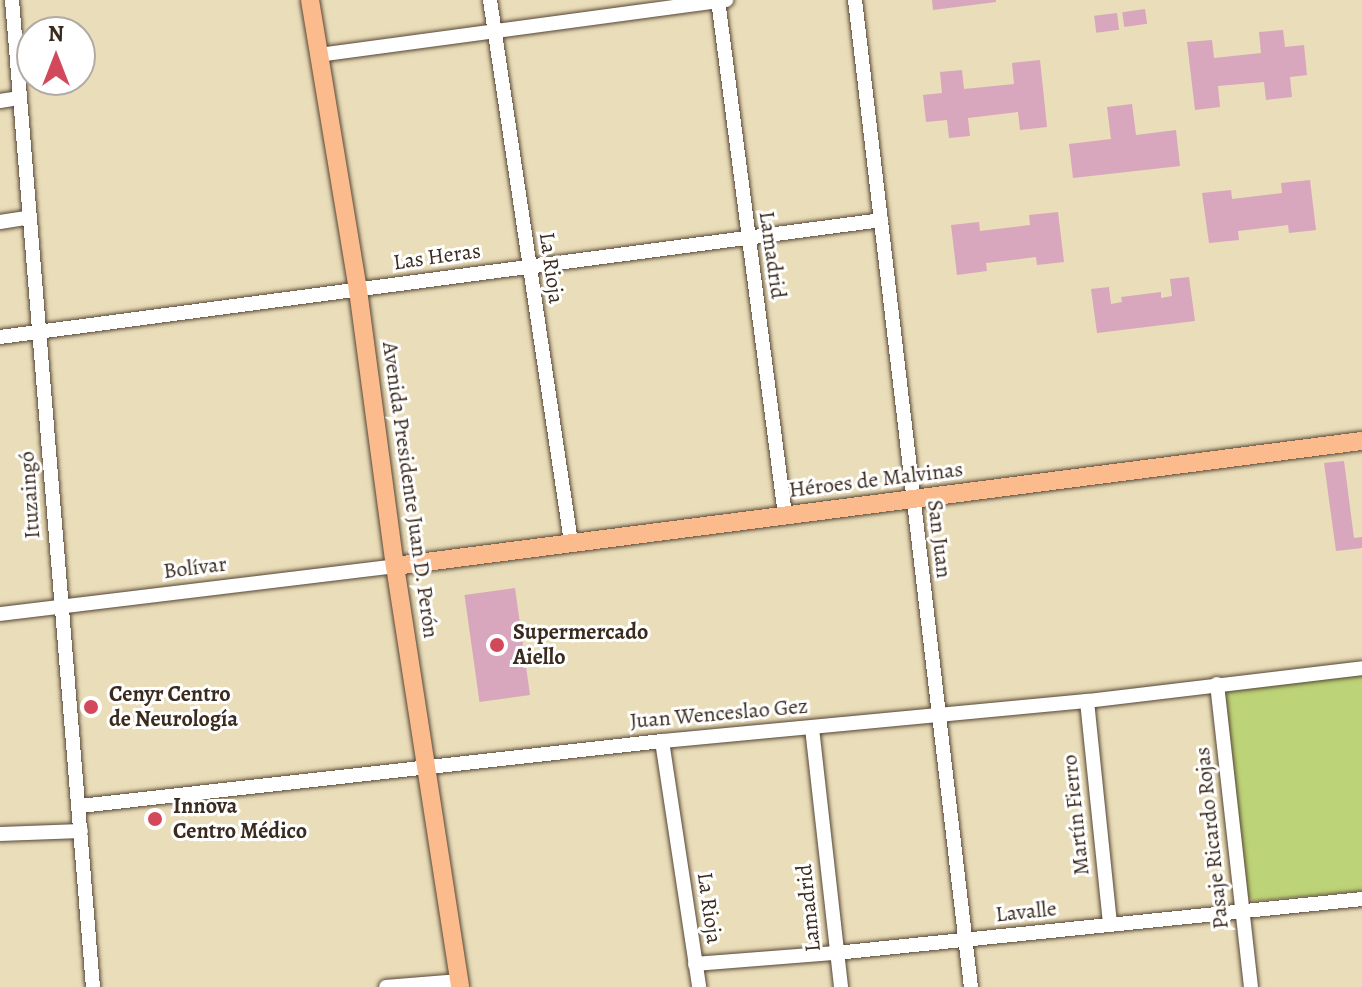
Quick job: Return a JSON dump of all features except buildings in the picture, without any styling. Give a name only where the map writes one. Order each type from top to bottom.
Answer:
[{"type":"main road","name":"Avenida Presidente Juan D. Perón","points":[[310,0],[358,290],[395,566],[460,984]]},
{"type":"main road","name":"Héroes de Malvinas","points":[[395,566],[1362,441]]},
{"type":"street","name":"Ituzaingó","points":[[12,0],[93,987]]},
{"type":"street","name":"La Rioja","points":[[490,0],[571,542]]},
{"type":"street","points":[[319,55],[721,0]]},
{"type":"street","name":"Lamadrid","points":[[721,0],[748,238],[785,515]]},
{"type":"street","name":"San Juan","points":[[855,0],[971,987]]},
{"type":"street","points":[[0,101],[20,98]]},
{"type":"street","points":[[0,222],[30,217]]},
{"type":"street","name":"Las Heras","points":[[0,337],[881,220]]},
{"type":"street","name":"Bolívar","points":[[0,614],[395,566]]},
{"type":"street","name":"Juan Wenceslao Gez","points":[[80,806],[662,741],[1087,701],[1362,668]]},
{"type":"street","name":"Pasaje Ricardo Rojas","points":[[1217,684],[1251,987]]},
{"type":"street","name":"Martín Fierro","points":[[1087,701],[1110,925]]},
{"type":"street","name":"Lamadrid","points":[[812,728],[841,987]]},
{"type":"street","name":"La Rioja","points":[[662,741],[699,987]]},
{"type":"street","points":[[0,834],[81,831]]},
{"type":"street","name":"Lavalle","points":[[695,964],[836,953],[1362,899]]},
{"type":"street","points":[[386,987],[460,984]]},
{"type":"green space","points":[[1362,673],[1362,891],[1254,901],[1247,896],[1225,693],[1228,690]]},
{"type":"place","name":"Supermercado Aiello","points":[[497,645]]},
{"type":"place","name":"Cenyr Centro de Neurología","points":[[91,707]]},
{"type":"place","name":"Innova Centro Médico","points":[[155,819]]}]
